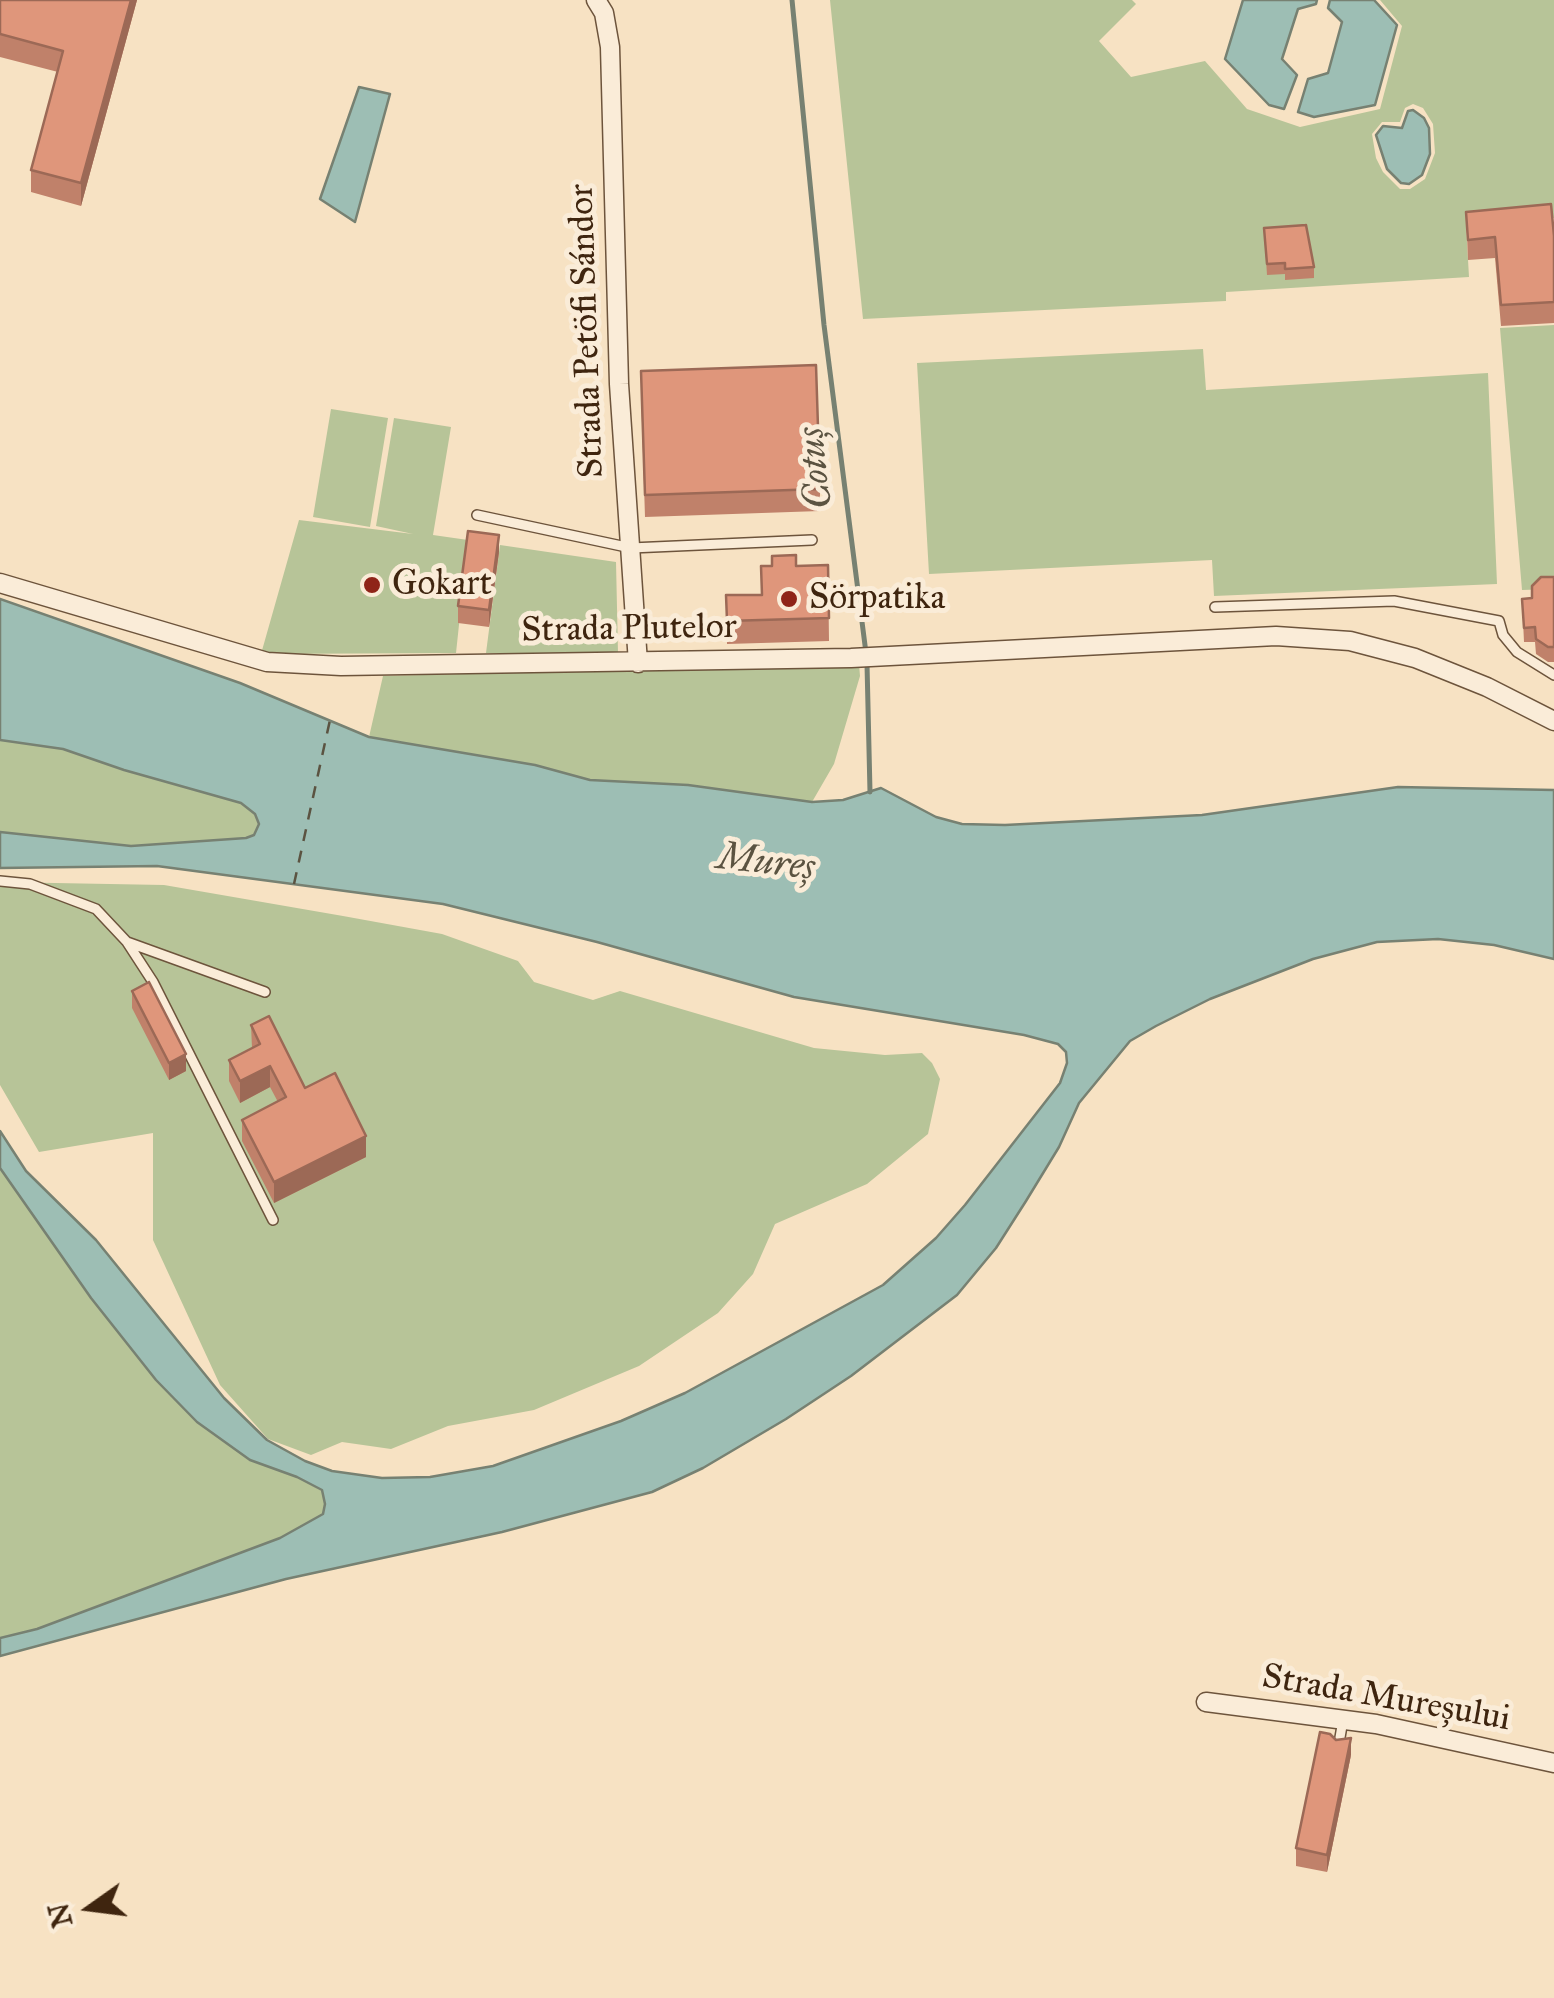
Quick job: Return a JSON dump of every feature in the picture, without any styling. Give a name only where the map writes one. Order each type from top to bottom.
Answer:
[{"type":"street","name":"Strada Petöfi Sándor","points":[[596,0],[604,12],[610,47],[620,384],[638,662]]},
{"type":"street","name":"Strada Plutelor","points":[[0,582],[267,662],[341,666],[852,658],[1276,636],[1350,641],[1415,658],[1487,686],[1554,721]]},
{"type":"street","name":"Strada Mureșului","points":[[1206,1702],[1343,1720],[1554,1763]]},
{"type":"lane","points":[[478,514],[630,548],[812,540]]},
{"type":"lane","points":[[1216,607],[1394,601],[1499,621],[1503,635],[1517,652],[1554,675]]},
{"type":"lane","points":[[0,881],[30,884],[96,909],[127,942],[153,982],[273,1220]]},
{"type":"lane","points":[[127,942],[265,992]]},
{"type":"lane","points":[[1338,1749],[1343,1720]]},
{"type":"green space","points":[[830,0],[1132,0],[1136,4],[1099,41],[1131,77],[1205,61],[1247,109],[1300,127],[1380,109],[1402,26],[1380,0],[1554,0],[1554,218],[1466,225],[1469,277],[1226,292],[1226,301],[863,319]],"holes":[[[1413,104],[1423,108],[1433,124],[1435,153],[1425,179],[1410,189],[1400,189],[1383,172],[1372,134],[1382,122],[1400,122],[1405,108]]]},
{"type":"green space","points":[[1554,325],[1554,589],[1522,590],[1500,328]]},
{"type":"green space","points":[[1203,349],[1206,390],[1488,373],[1497,584],[1214,596],[1212,560],[929,574],[917,363]]},
{"type":"green space","points":[[331,409],[388,418],[370,527],[313,517]]},
{"type":"green space","name":"Gokart","points":[[394,418],[451,427],[433,535],[468,540],[456,653],[261,654],[299,520],[413,534],[376,526]]},
{"type":"green space","points":[[500,545],[616,562],[618,653],[486,653]]},
{"type":"green space","points":[[859,664],[860,676],[834,764],[812,802],[688,785],[590,780],[535,765],[369,737],[383,676]]},
{"type":"green space","points":[[0,740],[63,749],[241,803],[255,814],[259,825],[254,835],[246,838],[131,846],[0,832]]},
{"type":"green space","points":[[0,882],[164,885],[442,934],[518,961],[534,982],[593,1000],[620,991],[814,1048],[885,1055],[922,1053],[940,1079],[928,1134],[867,1184],[775,1224],[753,1274],[718,1313],[639,1366],[534,1410],[448,1426],[391,1449],[342,1442],[311,1455],[268,1439],[220,1385],[153,1240],[153,1133],[39,1152],[0,1085]]},
{"type":"green space","points":[[0,1168],[91,1298],[157,1380],[250,1460],[322,1491],[323,1514],[280,1538],[37,1629],[0,1638]]},
{"type":"water","points":[[1243,0],[1317,0],[1316,4],[1298,9],[1282,59],[1297,75],[1284,109],[1269,105],[1225,59]]},
{"type":"water","points":[[1330,0],[1374,0],[1397,25],[1375,105],[1314,117],[1298,112],[1308,79],[1328,73],[1342,22],[1328,8]]},
{"type":"water","points":[[359,87],[390,94],[355,222],[320,199]]},
{"type":"water","points":[[1413,110],[1429,128],[1430,154],[1422,175],[1409,184],[1401,183],[1387,169],[1376,135],[1383,126],[1402,128],[1408,111]]},
{"type":"water","name":"Mureș","points":[[0,599],[240,683],[369,737],[535,765],[590,780],[688,785],[812,802],[843,800],[881,788],[936,817],[962,824],[1005,825],[1202,815],[1398,787],[1554,790],[1554,959],[1494,945],[1438,939],[1377,942],[1313,959],[1210,999],[1130,1041],[1079,1103],[1059,1147],[1026,1201],[996,1248],[957,1295],[851,1376],[786,1419],[703,1468],[652,1492],[502,1532],[286,1579],[0,1656],[0,1638],[37,1629],[280,1538],[323,1514],[325,1504],[322,1490],[250,1460],[197,1422],[156,1380],[91,1298],[0,1168],[0,1131],[26,1171],[96,1240],[224,1398],[267,1440],[332,1471],[382,1478],[430,1477],[493,1466],[621,1421],[685,1393],[883,1285],[936,1238],[965,1205],[1060,1083],[1067,1063],[1066,1052],[1058,1044],[1024,1035],[794,997],[443,904],[157,866],[0,868],[0,832],[131,846],[246,838],[254,835],[259,824],[255,814],[241,803],[63,749],[0,740]]},
{"type":"building","points":[[0,0],[131,0],[81,183],[31,170],[63,51],[0,34]]},
{"type":"building","points":[[1551,204],[1554,302],[1501,305],[1495,237],[1468,240],[1466,212]]},
{"type":"building","points":[[1306,225],[1314,267],[1285,269],[1285,263],[1267,264],[1264,228]]},
{"type":"building","points":[[816,365],[820,489],[645,495],[641,371]]},
{"type":"building","points":[[468,531],[499,535],[489,610],[458,606]]},
{"type":"building","points":[[796,555],[796,566],[828,565],[829,618],[727,621],[726,595],[762,595],[761,566],[772,566],[772,556]]},
{"type":"building","points":[[1541,577],[1554,577],[1554,647],[1536,639],[1535,627],[1524,628],[1522,599],[1532,598],[1532,586]]},
{"type":"building","points":[[149,982],[186,1054],[169,1063],[132,991]]},
{"type":"building","points":[[269,1016],[305,1088],[335,1073],[366,1136],[274,1182],[242,1120],[286,1097],[270,1066],[240,1081],[229,1060],[260,1044],[251,1025]]},
{"type":"building","points":[[1320,1732],[1336,1740],[1351,1738],[1327,1855],[1296,1848]]},
{"type":"waterway","name":"Cotuș","points":[[792,0],[824,325],[866,653]]},
{"type":"waterway","name":"Cotuș","points":[[867,664],[870,792]]},
{"type":"ferry route","points":[[294,884],[330,720]]},
{"type":"place","name":"Gokart","points":[[372,585]]},
{"type":"place","name":"Sörpatika","points":[[789,599]]}]
